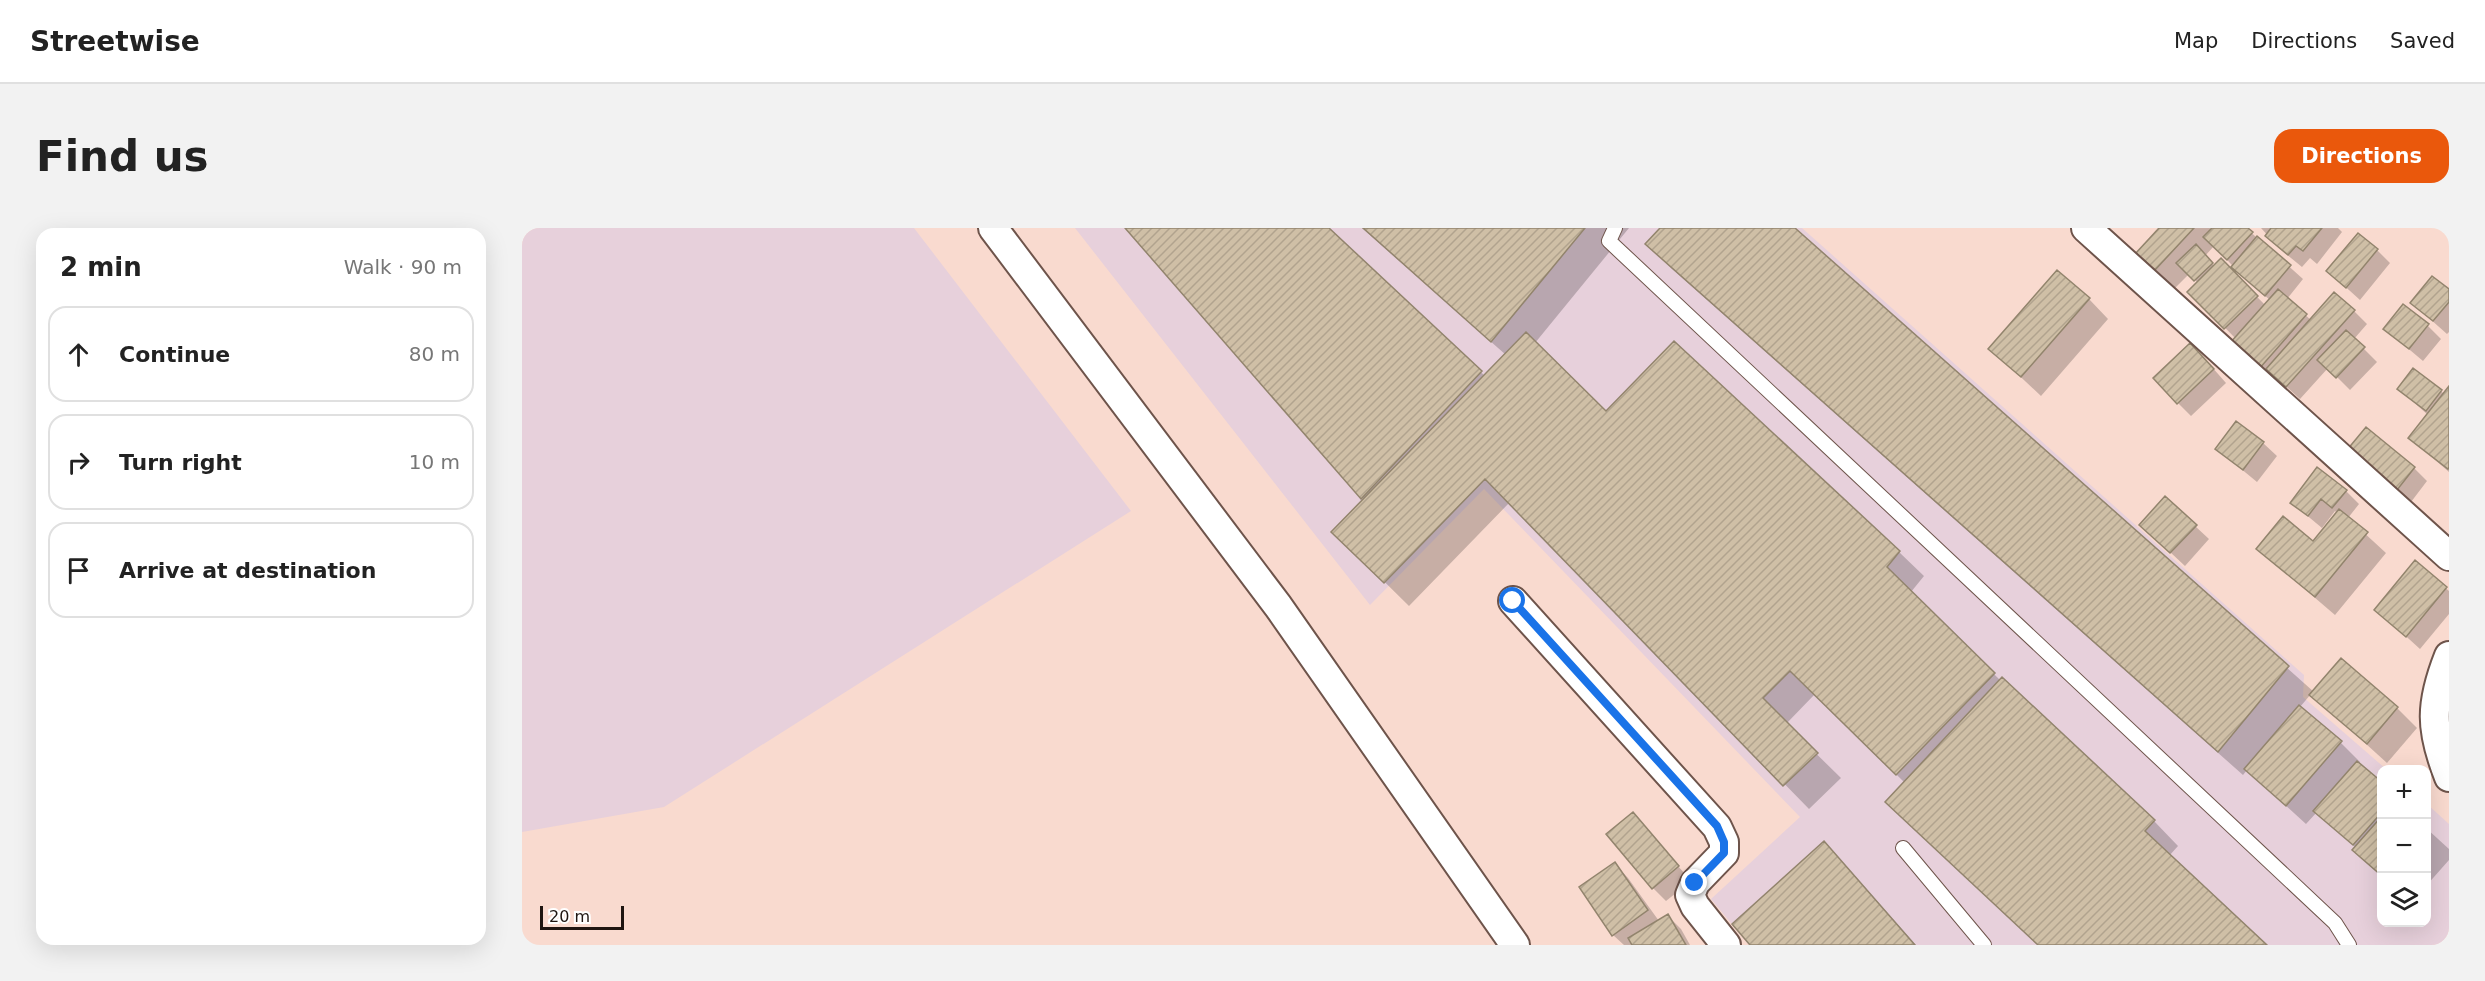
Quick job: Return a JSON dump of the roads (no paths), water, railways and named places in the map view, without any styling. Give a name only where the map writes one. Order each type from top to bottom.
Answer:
[{"type":"street","points":[[993,228],[1278,606],[1515,945]]},
{"type":"street","points":[[2086,228],[2449,556]]},
{"type":"street","points":[[1513,601],[1717,826],[1724,842],[1724,853],[1695,883],[1690,895],[1695,906],[1726,945]]},
{"type":"street","points":[[2449,656],[2436,688],[2433,719],[2440,755],[2449,777]]},
{"type":"lane","points":[[1614,228],[1609,241],[2335,923],[2349,945]]},
{"type":"lane","points":[[1903,848],[1984,945]]}]
